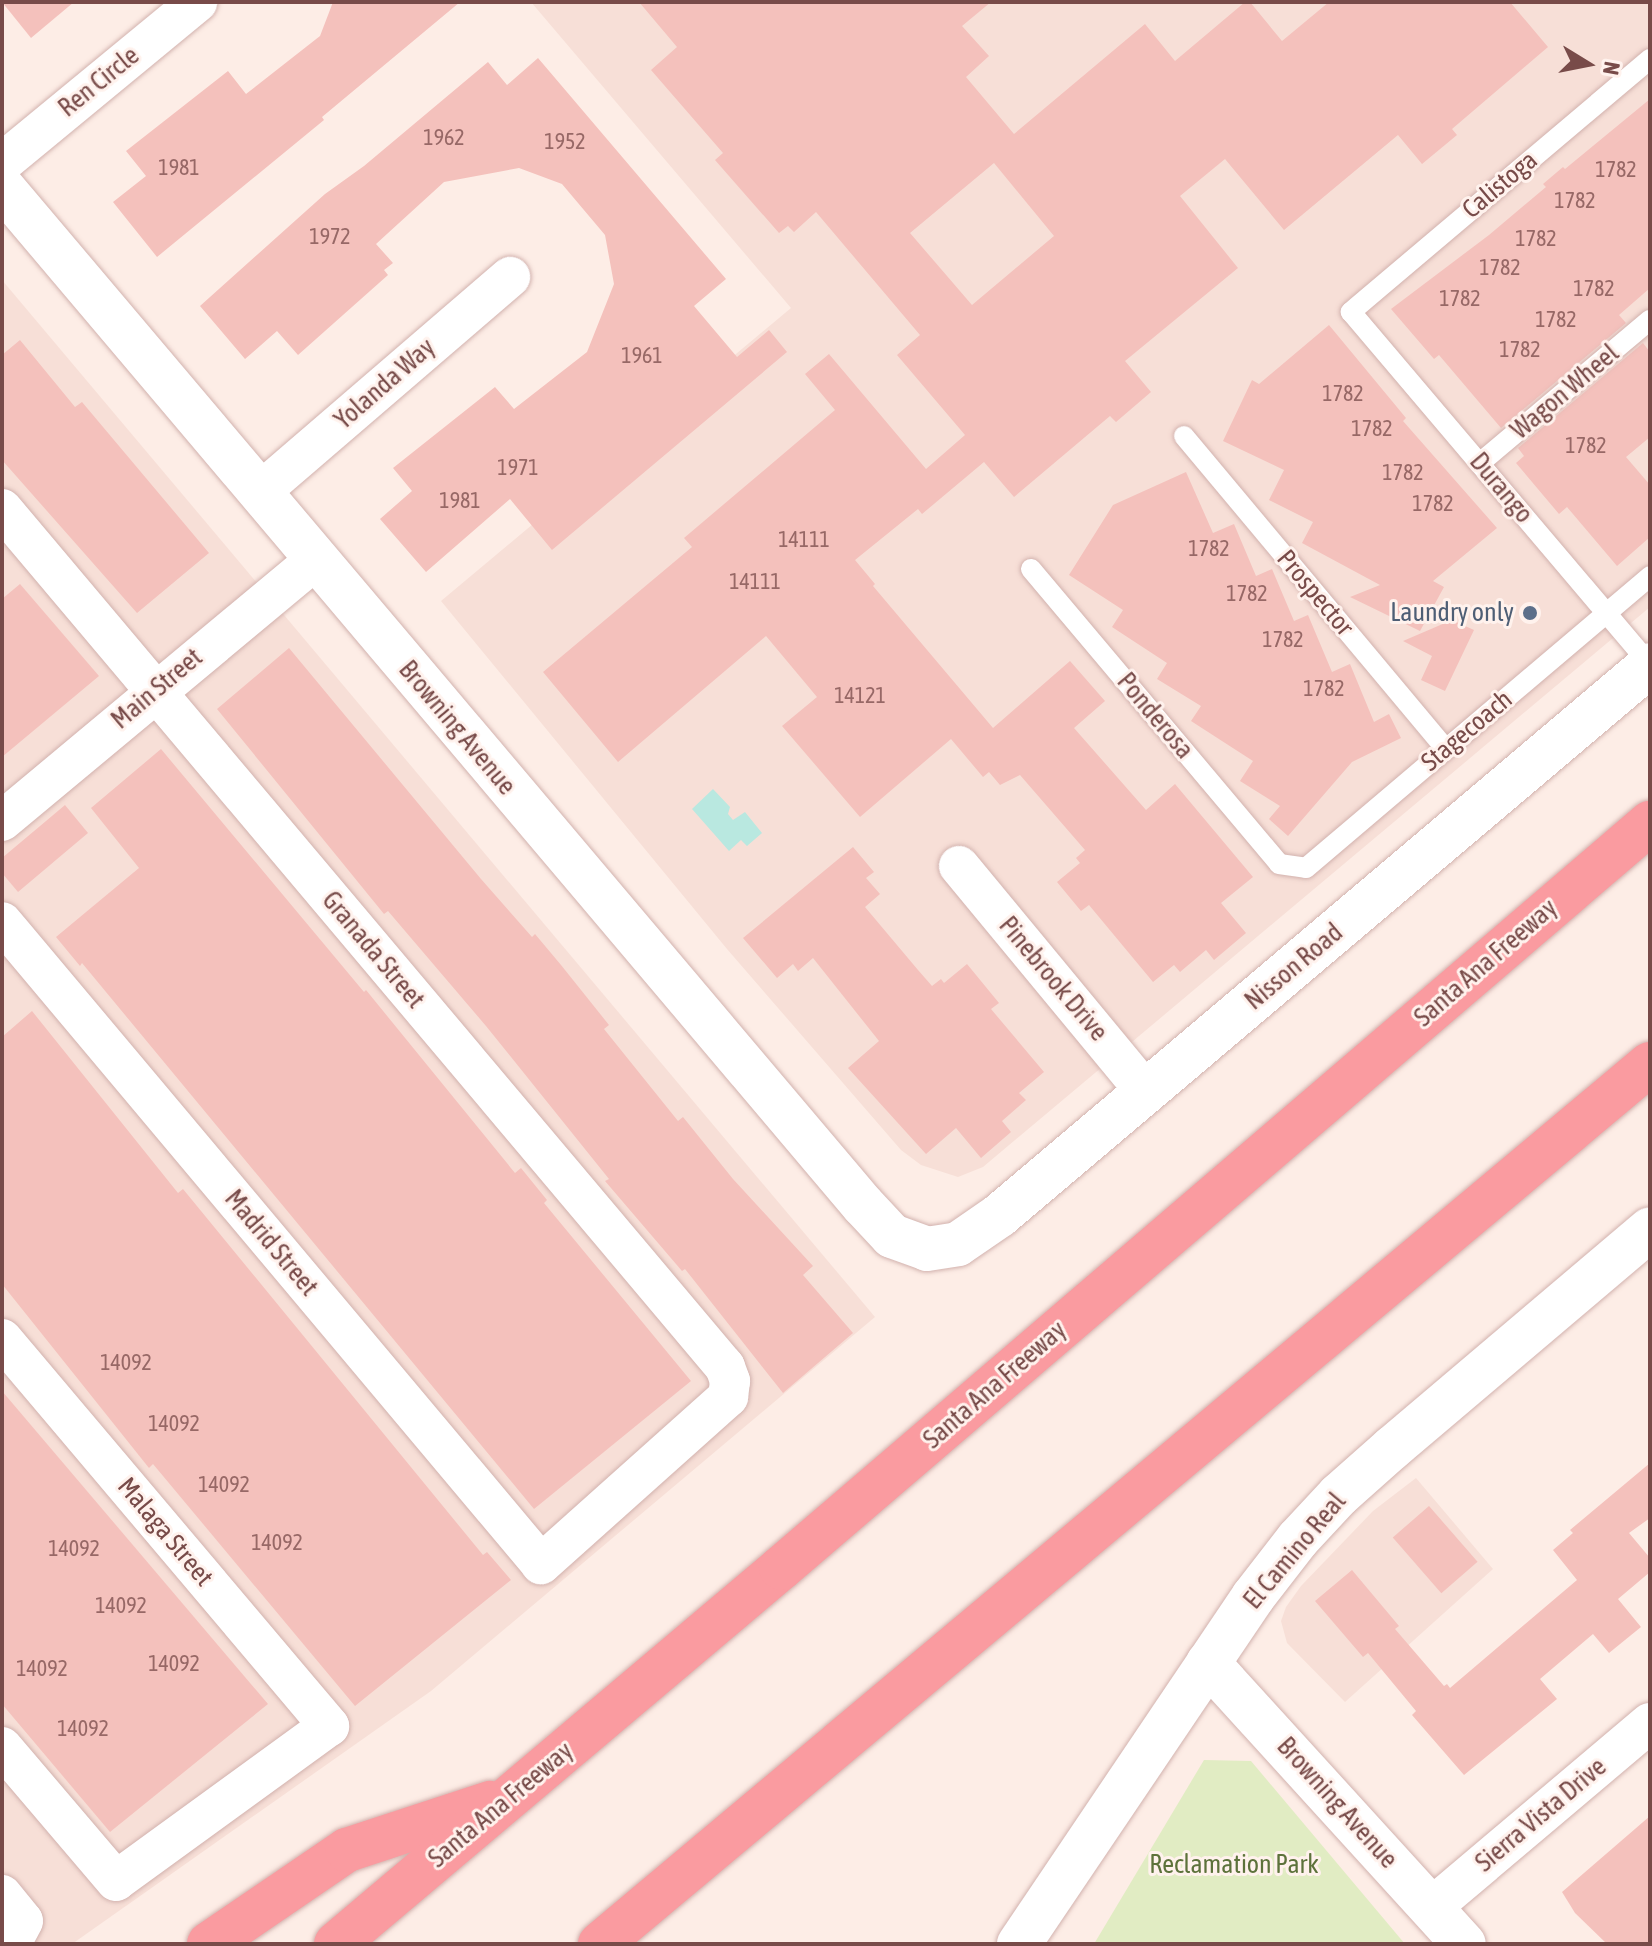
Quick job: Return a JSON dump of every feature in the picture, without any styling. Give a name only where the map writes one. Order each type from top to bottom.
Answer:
[{"type":"highway","name":"Santa Ana Freeway","points":[[336,1944],[1650,823]]},
{"type":"highway","points":[[609,1938],[1650,1064]]},
{"type":"highway","points":[[209,1944],[347,1850],[511,1796]]},
{"type":"street","name":"Ren Circle","points":[[2,163],[197,2]]},
{"type":"street","name":"Browning Avenue","points":[[2,187],[863,1205],[892,1236],[927,1249]]},
{"type":"street","name":"Yolanda Way","points":[[260,492],[510,277]]},
{"type":"street","name":"Granada Street","points":[[2,509],[725,1367],[730,1381],[728,1397],[541,1564]]},
{"type":"street","name":"Main Street","points":[[2,821],[315,560]]},
{"type":"street","name":"Nisson Road","points":[[927,1249],[958,1244],[1000,1215],[1650,665]]},
{"type":"street","name":"Pinebrook Drive","points":[[959,866],[1146,1092]]},
{"type":"street","name":"Madrid Street","points":[[2,922],[541,1564]]},
{"type":"street","name":"El Camino Real","points":[[1019,1944],[1208,1663],[1298,1539],[1339,1495],[1650,1229]]},
{"type":"street","name":"Malaga Street","points":[[2,1339],[329,1726],[116,1881],[2,1747]]},
{"type":"street","name":"Browning Avenue","points":[[1208,1663],[1464,1944]]},
{"type":"street","name":"Sierra Vista Drive","points":[[1432,1907],[1650,1723]]},
{"type":"street","points":[[2,1895],[23,1921],[11,1944]]},
{"type":"lane","name":"Calistoga","points":[[1351,312],[1650,59]]},
{"type":"lane","name":"Durango","points":[[1351,312],[1650,665]]},
{"type":"lane","name":"Wagon Wheel","points":[[1480,463],[1650,320]]},
{"type":"lane","name":"Prospector","points":[[1184,436],[1446,749]]},
{"type":"lane","name":"Ponderosa","points":[[1031,569],[1279,864]]},
{"type":"lane","name":"Stagecoach","points":[[1279,864],[1306,868],[1650,576]]},
{"type":"shaded area","points":[[531,2],[1650,2],[1650,607],[983,1167],[958,1177],[921,1165],[901,1150],[727,949],[441,601],[791,308]]},
{"type":"shaded area","points":[[2,280],[875,1317],[431,1691],[72,1944],[2,1944]]},
{"type":"shaded area","points":[[1416,1478],[1493,1569],[1345,1702],[1287,1643],[1281,1621],[1286,1607],[1301,1586],[1373,1511]]},
{"type":"green space","name":"Reclamation Park","points":[[1204,1760],[1251,1761],[1405,1944],[1094,1944]]},
{"type":"water","points":[[713,789],[730,807],[728,814],[733,820],[745,812],[762,833],[747,846],[741,840],[729,851],[692,809]]},
{"type":"building","points":[[2,2],[74,2],[31,38]]},
{"type":"building","points":[[333,2],[460,2],[322,117],[324,120],[157,257],[113,202],[146,176],[126,151],[228,71],[246,94],[320,36]]},
{"type":"building","points":[[639,2],[991,2],[962,26],[989,56],[966,77],[1014,134],[1145,24],[1175,61],[1245,2],[1250,2],[1282,41],[1329,2],[1510,2],[1548,47],[1452,129],[1457,135],[1422,164],[1398,135],[1284,230],[1225,159],[1180,196],[1238,268],[1125,361],[1151,392],[1116,422],[1110,416],[1014,497],[984,462],[922,514],[918,509],[855,560],[875,584],[873,586],[993,728],[1070,661],[1105,701],[1074,728],[1146,810],[1175,784],[1253,877],[1221,903],[1246,933],[1214,960],[1206,950],[1180,972],[1174,965],[1153,982],[1089,905],[1081,911],[1057,882],[1080,863],[1076,858],[1085,850],[1020,775],[1000,785],[989,772],[983,777],[951,739],[860,817],[782,726],[817,697],[766,636],[618,762],[543,672],[692,547],[684,538],[835,410],[805,374],[829,354],[926,469],[965,435],[897,355],[920,335],[816,212],[794,232],[788,226],[779,233],[715,160],[723,153],[651,70],[677,47]],"holes":[[[994,163],[1054,236],[972,305],[910,233]]]},
{"type":"building","points":[[538,58],[726,279],[694,306],[737,357],[769,330],[787,352],[552,550],[510,499],[426,572],[380,519],[412,491],[393,468],[495,387],[514,409],[587,352],[614,284],[605,235],[562,184],[519,168],[444,182],[376,244],[393,263],[384,270],[388,275],[298,355],[277,331],[245,359],[200,306],[325,194],[364,166],[488,62],[507,85]]},
{"type":"building","points":[[1650,99],[1650,288],[1619,315],[1626,323],[1501,428],[1439,355],[1434,359],[1391,309],[1489,235],[1546,187],[1543,184],[1563,167],[1565,169]]},
{"type":"building","points":[[1329,325],[1406,418],[1403,421],[1497,528],[1433,581],[1444,587],[1420,631],[1350,597],[1380,585],[1302,543],[1313,522],[1269,500],[1284,470],[1223,441],[1252,380],[1259,384]]},
{"type":"building","points":[[20,340],[75,407],[82,402],[209,553],[137,613],[2,460],[2,355]]},
{"type":"building","points":[[1643,343],[1650,352],[1650,437],[1626,457],[1650,485],[1650,537],[1617,566],[1567,507],[1559,514],[1516,463],[1524,456],[1518,448]]},
{"type":"building","points":[[1186,472],[1213,533],[1234,524],[1256,576],[1272,569],[1294,621],[1308,615],[1332,672],[1350,664],[1374,722],[1389,714],[1401,738],[1352,762],[1288,836],[1269,819],[1280,806],[1240,781],[1253,761],[1191,721],[1201,706],[1157,679],[1167,663],[1112,627],[1123,610],[1069,575],[1113,505]]},
{"type":"building","points":[[20,584],[99,676],[2,757],[2,599]]},
{"type":"building","points":[[1452,620],[1474,630],[1445,691],[1421,680],[1432,656],[1403,641]]},
{"type":"building","points":[[289,648],[481,879],[561,965],[609,1025],[604,1029],[678,1121],[683,1117],[733,1179],[813,1266],[803,1275],[853,1333],[783,1393],[685,1269],[682,1271],[605,1181],[609,1179],[486,1026],[388,911],[384,914],[217,709]]},
{"type":"building","points":[[161,749],[364,992],[366,990],[515,1173],[521,1168],[547,1200],[544,1203],[691,1381],[534,1509],[82,963],[80,966],[56,937],[139,868],[91,808]]},
{"type":"building","points":[[65,805],[88,833],[18,892],[2,873],[2,858]]},
{"type":"building","points":[[853,847],[874,872],[866,878],[880,894],[865,907],[918,970],[932,986],[941,979],[944,983],[967,964],[999,1003],[991,1009],[1044,1072],[1019,1093],[1026,1100],[1002,1121],[1011,1132],[981,1158],[956,1128],[926,1154],[848,1068],[879,1041],[813,958],[798,971],[793,964],[777,978],[743,938]]},
{"type":"building","points":[[32,1011],[178,1193],[183,1189],[483,1555],[487,1552],[511,1580],[355,1706],[153,1464],[149,1468],[2,1284],[2,1037]]},
{"type":"building","points":[[2,1391],[268,1704],[110,1832],[2,1704]]},
{"type":"building","points":[[1650,1463],[1650,1518],[1629,1533],[1650,1558],[1650,1572],[1618,1599],[1641,1627],[1609,1653],[1593,1634],[1540,1679],[1557,1699],[1464,1775],[1412,1715],[1416,1711],[1368,1653],[1363,1657],[1315,1601],[1352,1570],[1399,1626],[1395,1629],[1444,1686],[1447,1684],[1450,1688],[1577,1580],[1553,1550],[1573,1533],[1570,1530]]},
{"type":"building","points":[[1429,1506],[1478,1562],[1441,1593],[1393,1537]]},
{"type":"building","points":[[1650,1816],[1650,1944],[1607,1944],[1575,1913],[1562,1892]]},
{"type":"place","name":"Laundry only","points":[[1530,613]]}]
